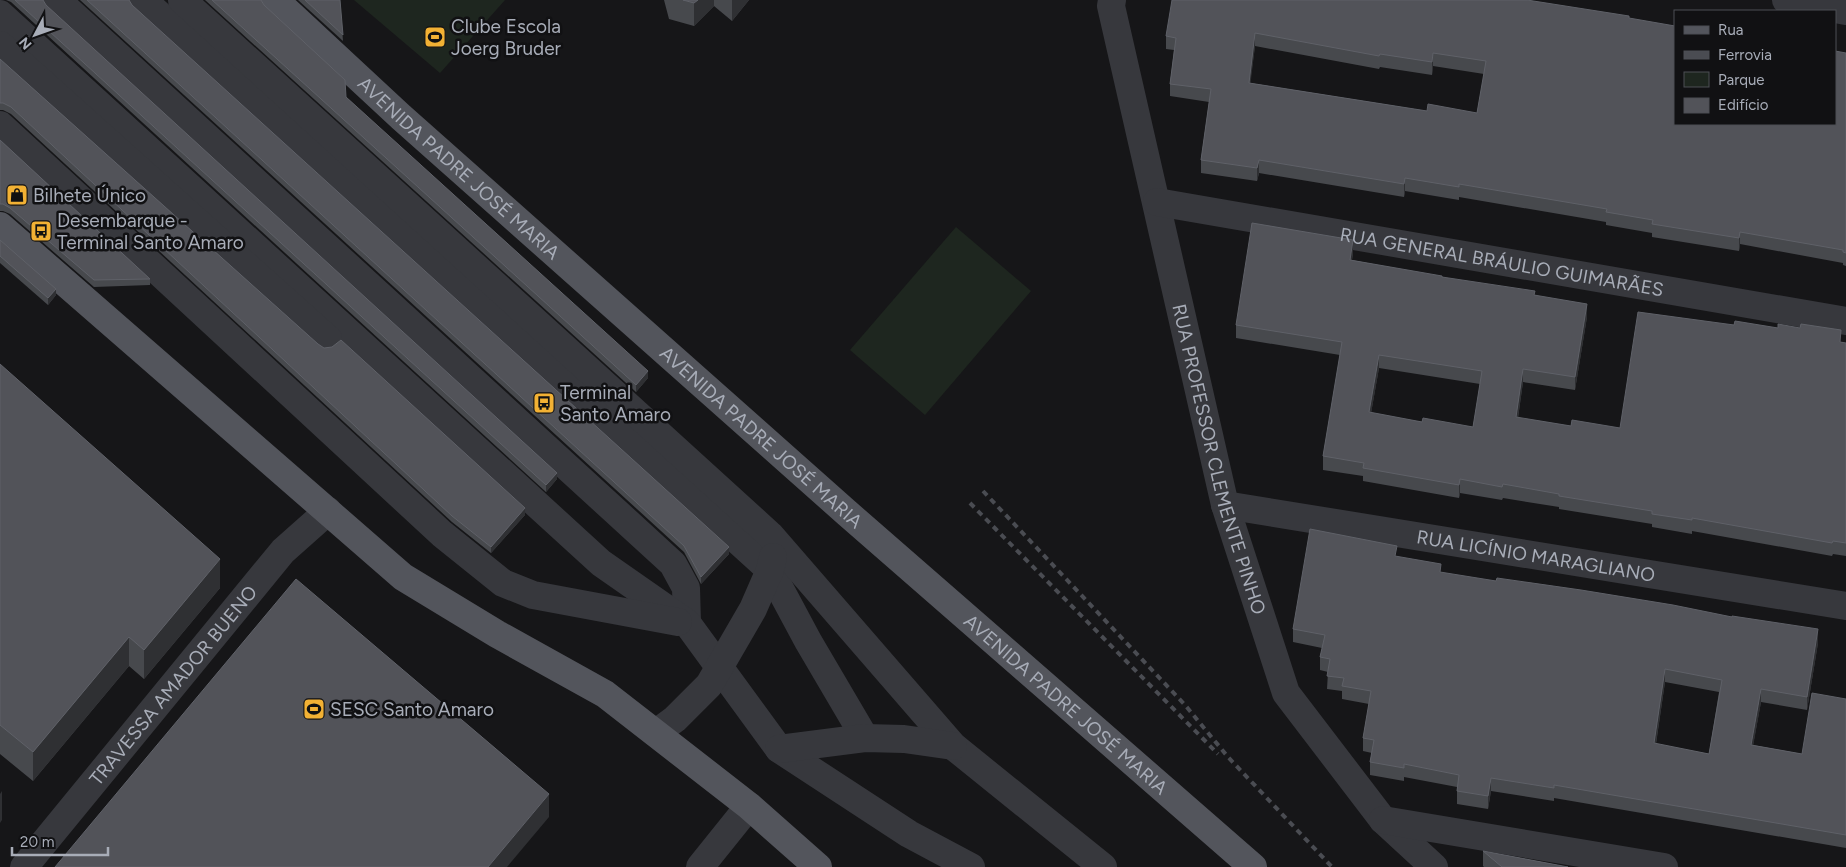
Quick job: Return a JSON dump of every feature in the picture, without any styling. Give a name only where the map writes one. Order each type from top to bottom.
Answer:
[{"type":"main road","name":"AVENIDA PADRE JOSÉ MARIA","points":[[275,0],[408,123],[846,513],[1253,867]]},
{"type":"main road","points":[[0,226],[403,577],[497,634],[605,694],[748,806],[818,867]]},
{"type":"street","points":[[57,0],[673,564],[686,588],[687,623]]},
{"type":"street","points":[[143,0],[770,570],[808,641],[865,738]]},
{"type":"street","points":[[182,0],[770,535],[953,746],[1102,867]]},
{"type":"street","name":"RUA PROFESSOR CLEMENTE PINHO","points":[[1112,0],[1111,6],[1225,505],[1286,692],[1383,820],[1434,867]]},
{"type":"street","points":[[1786,0],[1846,11]]},
{"type":"street","points":[[0,14],[593,557],[687,623],[779,749],[908,834],[971,867]]},
{"type":"street","points":[[0,45],[580,563],[634,586]]},
{"type":"street","points":[[0,125],[442,534],[503,583],[533,595],[687,623]]},
{"type":"street","name":"RUA GENERAL BRÁULIO GUIMARÃES","points":[[1156,202],[1846,321]]},
{"type":"street","name":"RUA LICÍNIO MARAGLIANO","points":[[1225,505],[1846,606]]},
{"type":"street","name":"TRAVESSA AMADOR BUENO","points":[[24,867],[283,551],[328,511]]},
{"type":"street","points":[[656,733],[675,719],[693,701],[720,668],[753,609],[770,570],[775,548],[770,535]]},
{"type":"street","points":[[779,749],[865,738],[904,739],[953,746]]},
{"type":"street","points":[[700,867],[748,806]]},
{"type":"street","points":[[1383,820],[1664,867]]},
{"type":"green space","name":"Clube Escola Joerg Bruder","points":[[354,0],[505,0],[440,73]]},
{"type":"green space","points":[[956,227],[1031,291],[925,415],[850,350]]},
{"type":"building","points":[[15,0],[43,0],[46,5],[557,473],[546,485]]},
{"type":"building","points":[[87,0],[129,0],[132,5],[729,547],[701,577],[684,546]]},
{"type":"building","points":[[212,0],[261,0],[264,5],[345,80],[346,97],[648,371],[636,385]]},
{"type":"building","points":[[305,0],[340,0],[343,35]]},
{"type":"building","points":[[683,0],[698,0],[694,3]]},
{"type":"building","points":[[1172,0],[1527,0],[1629,16],[1629,18],[1674,26],[1674,125],[1836,125],[1836,51],[1846,53],[1846,253],[1843,250],[1740,232],[1739,238],[1652,224],[1653,220],[1606,212],[1607,209],[1459,184],[1459,187],[1405,178],[1404,184],[1259,160],[1257,168],[1201,160],[1211,89],[1170,84],[1176,38],[1166,36]],"holes":[[[1255,33],[1379,56],[1380,54],[1432,62],[1433,53],[1486,61],[1477,113],[1428,104],[1427,111],[1249,83]]]},
{"type":"building","points":[[0,59],[318,344],[324,348],[332,347],[341,340],[525,508],[491,547],[452,516],[11,107],[0,103]]},
{"type":"building","points":[[0,140],[150,279],[94,280],[10,208],[0,204]]},
{"type":"building","points":[[1252,223],[1353,240],[1350,260],[1442,277],[1535,291],[1534,295],[1587,304],[1575,377],[1523,369],[1516,417],[1571,426],[1572,420],[1620,428],[1638,312],[1734,325],[1735,321],[1778,328],[1778,324],[1800,328],[1801,324],[1841,330],[1840,342],[1846,343],[1846,543],[1833,541],[1832,543],[1692,518],[1692,520],[1652,514],[1652,511],[1559,496],[1559,494],[1503,484],[1502,487],[1460,479],[1459,485],[1363,468],[1364,463],[1323,456],[1342,342],[1236,325]],"holes":[[[1379,355],[1482,371],[1473,427],[1423,418],[1422,422],[1369,412]]]},
{"type":"building","points":[[0,240],[56,289],[48,298],[0,256]]},
{"type":"building","points":[[0,364],[220,559],[144,650],[129,637],[33,752],[0,725]]},
{"type":"building","points":[[1310,529],[1397,546],[1395,556],[1441,564],[1440,572],[1496,581],[1497,578],[1581,590],[1732,617],[1818,629],[1807,697],[1761,689],[1751,745],[1802,754],[1812,693],[1846,699],[1846,835],[1554,785],[1554,788],[1491,778],[1488,796],[1457,791],[1459,775],[1404,764],[1404,768],[1370,762],[1374,740],[1363,738],[1371,691],[1342,686],[1344,678],[1327,676],[1330,659],[1320,657],[1325,635],[1293,629]],"holes":[[[1665,669],[1722,680],[1709,754],[1654,743]]]},
{"type":"building","name":"SESC Santo Amaro","points":[[296,579],[549,794],[488,867],[55,867]]},
{"type":"building","points":[[1483,851],[1568,867],[1502,867]]},
{"type":"railway","points":[[983,491],[1185,705],[1228,757],[1332,867]]},
{"type":"railway","points":[[970,503],[1218,754]]},
{"type":"place","name":"Clube Escola Joerg Bruder","points":[[435,37]]},
{"type":"place","name":"Bilhete Único","points":[[17,195]]},
{"type":"place","name":"Desembarque - Terminal Santo Amaro","points":[[41,231]]},
{"type":"place","name":"Terminal Santo Amaro","points":[[544,403]]},
{"type":"place","name":"SESC Santo Amaro","points":[[314,709]]}]
